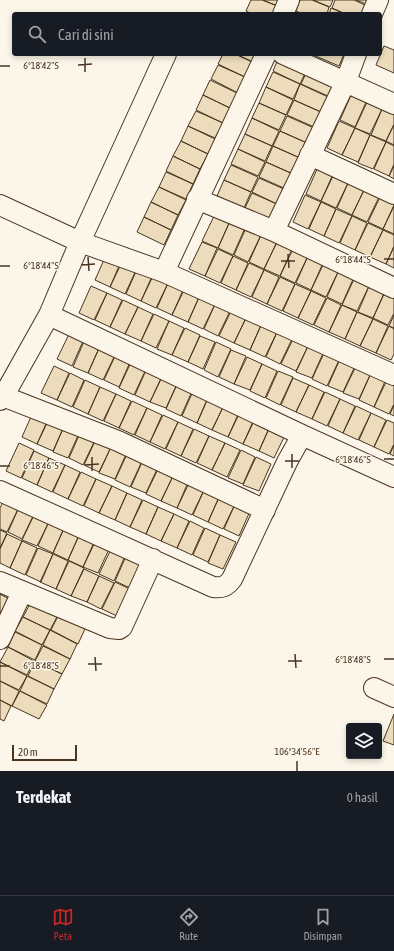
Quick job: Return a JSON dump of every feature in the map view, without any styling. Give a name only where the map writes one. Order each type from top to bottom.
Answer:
[{"type":"street","points":[[284,12],[289,0]]},
{"type":"street","points":[[373,12],[378,0]]},
{"type":"street","points":[[165,56],[80,242],[49,315],[1,397],[118,441],[265,510]]},
{"type":"street","points":[[164,272],[265,56]]},
{"type":"street","points":[[288,56],[346,81],[394,104]]},
{"type":"street","points":[[274,231],[346,81],[355,56]]},
{"type":"street","points":[[310,155],[394,194]]},
{"type":"street","points":[[197,199],[274,231],[394,288]]},
{"type":"street","points":[[0,204],[80,242],[164,272],[394,375]]},
{"type":"street","points":[[49,315],[394,477]]},
{"type":"street","points":[[0,491],[213,587],[221,588],[228,585],[232,579],[287,462],[302,435]]},
{"type":"street","points":[[0,582],[110,628],[119,629],[122,627],[153,559]]},
{"type":"street","points":[[0,639],[22,592]]},
{"type":"street","points":[[374,688],[394,697]]},
{"type":"building","points":[[251,0],[262,0],[280,7],[278,12],[246,11]]},
{"type":"building","points":[[263,0],[283,0],[280,7]]},
{"type":"building","points":[[300,0],[312,0],[329,7],[328,12],[296,11]]},
{"type":"building","points":[[313,0],[333,0],[330,7]]},
{"type":"building","points":[[335,0],[354,0],[365,5],[362,12],[341,12],[332,8]]},
{"type":"building","points":[[356,0],[368,0],[366,4]]},
{"type":"building","points":[[331,8],[340,12],[330,12]]},
{"type":"building","points":[[384,46],[394,50],[394,73],[376,65],[380,56],[382,56]]},
{"type":"building","points":[[222,56],[239,56],[252,62],[245,77],[218,64]]},
{"type":"building","points":[[240,56],[255,56],[253,62]]},
{"type":"building","points":[[316,56],[343,56],[339,66]]},
{"type":"building","points":[[279,57],[307,69],[300,84],[273,71]]},
{"type":"building","points":[[218,65],[245,77],[238,93],[211,79]]},
{"type":"building","points":[[308,69],[335,81],[328,96],[301,84]]},
{"type":"building","points":[[273,72],[300,84],[293,99],[266,87]]},
{"type":"building","points":[[210,80],[237,93],[230,108],[203,95]]},
{"type":"building","points":[[300,84],[328,97],[321,112],[294,100]]},
{"type":"building","points":[[266,87],[293,100],[286,115],[259,103]]},
{"type":"building","points":[[352,93],[367,100],[355,127],[340,120]]},
{"type":"building","points":[[203,95],[230,108],[223,123],[196,110]]},
{"type":"building","points":[[294,100],[321,112],[314,127],[287,115]]},
{"type":"building","points":[[368,100],[383,107],[370,134],[355,128]]},
{"type":"building","points":[[259,103],[286,115],[279,130],[252,118]]},
{"type":"building","points":[[383,107],[394,112],[394,124],[386,141],[371,135]]},
{"type":"building","points":[[196,111],[223,123],[215,138],[188,126]]},
{"type":"building","points":[[287,116],[314,128],[307,143],[280,131]]},
{"type":"building","points":[[252,118],[279,131],[272,146],[245,134]]},
{"type":"building","points":[[339,121],[355,128],[342,155],[327,148]]},
{"type":"building","points":[[394,125],[394,145],[386,141]]},
{"type":"building","points":[[188,126],[215,139],[208,154],[181,141]]},
{"type":"building","points":[[355,128],[370,135],[358,162],[342,155]]},
{"type":"building","points":[[280,131],[307,143],[300,158],[273,146]]},
{"type":"building","points":[[245,134],[272,146],[265,161],[238,149]]},
{"type":"building","points":[[370,135],[386,142],[373,169],[358,163]]},
{"type":"building","points":[[181,141],[208,154],[200,169],[173,156]]},
{"type":"building","points":[[386,142],[394,146],[394,164],[389,176],[374,169]]},
{"type":"building","points":[[273,146],[300,158],[293,174],[266,162]]},
{"type":"building","points":[[238,149],[265,162],[258,176],[231,164]]},
{"type":"building","points":[[173,156],[200,169],[193,184],[166,171]]},
{"type":"building","points":[[266,162],[293,174],[286,189],[259,177]]},
{"type":"building","points":[[231,165],[258,177],[251,192],[224,180]]},
{"type":"building","points":[[394,166],[394,179],[389,176]]},
{"type":"building","points":[[318,167],[333,174],[321,201],[306,194]]},
{"type":"building","points":[[166,172],[193,184],[186,199],[159,187]]},
{"type":"building","points":[[334,174],[349,181],[336,208],[321,201]]},
{"type":"building","points":[[259,178],[286,190],[279,205],[252,192]]},
{"type":"building","points":[[224,180],[251,192],[244,208],[217,196]]},
{"type":"building","points":[[349,181],[365,188],[352,215],[337,208]]},
{"type":"building","points":[[159,187],[186,200],[178,215],[151,202]]},
{"type":"building","points":[[365,188],[380,195],[367,222],[352,215]]},
{"type":"building","points":[[252,193],[279,205],[272,220],[245,208]]},
{"type":"building","points":[[305,195],[321,202],[308,229],[293,222]]},
{"type":"building","points":[[381,195],[394,201],[394,205],[383,229],[368,222]]},
{"type":"building","points":[[151,202],[178,215],[171,230],[144,217]]},
{"type":"building","points":[[321,202],[336,209],[324,236],[309,229]]},
{"type":"building","points":[[394,206],[394,234],[383,229]]},
{"type":"building","points":[[336,209],[352,216],[339,243],[324,236]]},
{"type":"building","points":[[215,214],[230,221],[218,248],[202,241]]},
{"type":"building","points":[[352,216],[367,223],[355,250],[340,243]]},
{"type":"building","points":[[144,217],[171,230],[164,245],[137,232]]},
{"type":"building","points":[[230,221],[245,228],[233,255],[218,248]]},
{"type":"building","points":[[368,223],[383,230],[370,257],[355,250]]},
{"type":"building","points":[[246,228],[261,235],[248,262],[234,255]]},
{"type":"building","points":[[383,230],[394,235],[394,246],[386,264],[370,257]]},
{"type":"building","points":[[261,235],[277,242],[264,269],[249,262]]},
{"type":"building","points":[[202,242],[217,248],[205,276],[189,269]]},
{"type":"building","points":[[277,242],[292,249],[280,276],[264,269]]},
{"type":"building","points":[[394,247],[394,268],[386,264]]},
{"type":"building","points":[[218,249],[233,256],[220,283],[205,276]]},
{"type":"building","points":[[293,249],[308,256],[295,283],[280,276]]},
{"type":"building","points":[[107,253],[122,259],[110,287],[95,280]]},
{"type":"building","points":[[233,256],[248,263],[236,290],[221,283]]},
{"type":"building","points":[[308,256],[323,263],[311,290],[296,283]]},
{"type":"building","points":[[123,260],[138,266],[125,294],[110,287]]},
{"type":"building","points":[[249,263],[264,270],[251,297],[236,290]]},
{"type":"building","points":[[324,263],[339,270],[326,297],[311,290]]},
{"type":"building","points":[[138,267],[153,274],[141,301],[126,294]]},
{"type":"building","points":[[264,270],[279,277],[267,304],[252,297]]},
{"type":"building","points":[[339,270],[354,277],[342,304],[327,297]]},
{"type":"building","points":[[154,274],[169,281],[156,308],[141,301]]},
{"type":"building","points":[[280,277],[295,284],[282,311],[267,304]]},
{"type":"building","points":[[355,277],[370,284],[357,311],[342,305]]},
{"type":"building","points":[[169,281],[184,288],[172,315],[157,308]]},
{"type":"building","points":[[295,284],[311,291],[298,318],[283,311]]},
{"type":"building","points":[[370,284],[385,291],[373,318],[358,312]]},
{"type":"building","points":[[91,286],[107,293],[94,320],[79,313]]},
{"type":"building","points":[[185,288],[200,295],[188,322],[172,315]]},
{"type":"building","points":[[311,291],[326,298],[313,325],[298,318]]},
{"type":"building","points":[[385,292],[394,295],[394,313],[388,325],[373,318]]},
{"type":"building","points":[[107,293],[122,300],[110,327],[95,320]]},
{"type":"building","points":[[200,295],[216,302],[203,329],[188,322]]},
{"type":"building","points":[[327,298],[341,305],[329,332],[314,325]]},
{"type":"building","points":[[123,300],[138,307],[125,334],[110,327]]},
{"type":"building","points":[[216,302],[231,309],[218,336],[204,329]]},
{"type":"building","points":[[342,305],[357,312],[345,339],[329,332]]},
{"type":"building","points":[[138,307],[153,314],[141,341],[125,334]]},
{"type":"building","points":[[232,309],[247,316],[234,343],[219,336]]},
{"type":"building","points":[[357,312],[373,319],[360,346],[345,339]]},
{"type":"building","points":[[154,314],[169,321],[156,348],[141,341]]},
{"type":"building","points":[[394,315],[394,328],[389,326]]},
{"type":"building","points":[[247,316],[262,323],[250,350],[234,343]]},
{"type":"building","points":[[373,319],[388,326],[376,353],[360,346]]},
{"type":"building","points":[[169,321],[184,328],[172,355],[157,349]]},
{"type":"building","points":[[262,323],[278,330],[265,357],[250,350]]},
{"type":"building","points":[[389,326],[394,329],[394,354],[391,360],[376,353]]},
{"type":"building","points":[[185,328],[200,335],[188,362],[172,355]]},
{"type":"building","points":[[278,330],[293,337],[280,364],[266,357]]},
{"type":"building","points":[[70,332],[84,339],[72,366],[57,359]]},
{"type":"building","points":[[200,336],[215,342],[203,369],[188,362]]},
{"type":"building","points":[[294,337],[309,344],[296,371],[281,364]]},
{"type":"building","points":[[85,339],[100,346],[88,373],[73,367]]},
{"type":"building","points":[[216,342],[231,349],[218,377],[204,370]]},
{"type":"building","points":[[309,344],[324,351],[312,378],[296,372]]},
{"type":"building","points":[[100,346],[116,353],[103,380],[88,373]]},
{"type":"building","points":[[231,350],[246,356],[234,384],[219,377]]},
{"type":"building","points":[[325,351],[340,358],[327,386],[312,379]]},
{"type":"building","points":[[116,354],[131,360],[119,387],[104,380]]},
{"type":"building","points":[[247,357],[262,364],[250,390],[234,384]]},
{"type":"building","points":[[340,359],[355,366],[343,392],[328,386]]},
{"type":"building","points":[[132,360],[147,367],[134,395],[119,388]]},
{"type":"building","points":[[262,364],[277,371],[265,398],[250,391]]},
{"type":"building","points":[[54,366],[69,373],[57,400],[41,393]]},
{"type":"building","points":[[356,366],[371,373],[359,399],[343,393]]},
{"type":"building","points":[[147,368],[163,374],[150,402],[135,395]]},
{"type":"building","points":[[278,371],[293,377],[280,405],[266,398]]},
{"type":"building","points":[[70,373],[84,380],[72,407],[57,400]]},
{"type":"building","points":[[371,373],[386,379],[374,407],[359,400]]},
{"type":"building","points":[[163,375],[178,382],[166,408],[150,402]]},
{"type":"building","points":[[293,378],[309,385],[296,412],[281,405]]},
{"type":"building","points":[[85,380],[100,387],[88,414],[73,407]]},
{"type":"building","points":[[387,380],[394,383],[394,404],[389,414],[374,407]]},
{"type":"building","points":[[178,382],[193,389],[181,416],[166,409]]},
{"type":"building","points":[[309,385],[324,392],[312,419],[296,412]]},
{"type":"building","points":[[100,387],[116,394],[103,421],[88,414]]},
{"type":"building","points":[[194,389],[209,395],[197,423],[182,416]]},
{"type":"building","points":[[325,392],[340,399],[327,426],[312,419]]},
{"type":"building","points":[[116,394],[131,401],[119,428],[104,421]]},
{"type":"building","points":[[209,396],[225,403],[212,430],[197,423]]},
{"type":"building","points":[[340,399],[355,406],[343,433],[328,426]]},
{"type":"building","points":[[132,401],[147,408],[134,435],[119,428]]},
{"type":"building","points":[[225,403],[240,410],[228,437],[212,430]]},
{"type":"building","points":[[394,405],[394,416],[390,414]]},
{"type":"building","points":[[356,406],[371,413],[358,440],[343,433]]},
{"type":"building","points":[[147,408],[162,415],[150,442],[135,435]]},
{"type":"building","points":[[34,410],[49,417],[37,444],[22,437]]},
{"type":"building","points":[[241,410],[255,417],[243,444],[228,437]]},
{"type":"building","points":[[371,413],[386,420],[374,447],[359,440]]},
{"type":"building","points":[[163,415],[178,422],[165,449],[150,442]]},
{"type":"building","points":[[50,417],[65,424],[53,451],[37,444]]},
{"type":"building","points":[[256,417],[271,424],[259,451],[243,444]]},
{"type":"building","points":[[387,420],[394,423],[394,444],[389,454],[374,447]]},
{"type":"building","points":[[178,422],[193,429],[181,456],[166,449]]},
{"type":"building","points":[[65,424],[80,431],[68,458],[53,452]]},
{"type":"building","points":[[271,424],[287,431],[274,458],[259,451]]},
{"type":"building","points":[[194,429],[209,436],[196,463],[181,456]]},
{"type":"building","points":[[81,431],[96,438],[83,465],[69,458]]},
{"type":"building","points":[[209,436],[225,443],[212,470],[197,463]]},
{"type":"building","points":[[96,439],[112,445],[99,472],[84,465]]},
{"type":"building","points":[[19,443],[34,450],[21,478],[6,471]]},
{"type":"building","points":[[225,443],[240,450],[227,477],[212,470]]},
{"type":"building","points":[[112,445],[127,452],[115,479],[99,473]]},
{"type":"building","points":[[394,445],[394,456],[390,454]]},
{"type":"building","points":[[241,450],[255,457],[243,484],[228,478]]},
{"type":"building","points":[[34,451],[49,458],[37,485],[22,478]]},
{"type":"building","points":[[128,452],[143,459],[130,487],[115,480]]},
{"type":"building","points":[[256,457],[271,464],[259,491],[243,485]]},
{"type":"building","points":[[49,458],[65,465],[52,492],[37,485]]},
{"type":"building","points":[[143,460],[158,467],[146,493],[131,487]]},
{"type":"building","points":[[65,465],[80,472],[68,499],[53,492]]},
{"type":"building","points":[[159,467],[174,474],[161,501],[146,494]]},
{"type":"building","points":[[81,472],[96,479],[83,506],[68,499]]},
{"type":"building","points":[[174,474],[189,480],[177,508],[161,501]]},
{"type":"building","points":[[96,479],[112,486],[99,513],[84,506]]},
{"type":"building","points":[[190,481],[205,488],[192,515],[177,508]]},
{"type":"building","points":[[112,486],[127,493],[115,520],[99,513]]},
{"type":"building","points":[[205,488],[220,495],[208,522],[193,515]]},
{"type":"building","points":[[127,493],[142,500],[130,527],[115,520]]},
{"type":"building","points":[[220,495],[236,502],[223,529],[208,522]]},
{"type":"building","points":[[5,498],[20,505],[7,532],[0,529],[0,508]]},
{"type":"building","points":[[143,500],[158,507],[146,534],[130,527]]},
{"type":"building","points":[[236,502],[251,509],[239,536],[224,529]]},
{"type":"building","points":[[20,505],[35,512],[22,539],[8,532]]},
{"type":"building","points":[[158,507],[174,514],[161,541],[146,534]]},
{"type":"building","points":[[35,513],[50,520],[37,546],[22,540]]},
{"type":"building","points":[[174,514],[189,521],[177,548],[161,541]]},
{"type":"building","points":[[50,519],[65,526],[53,553],[38,546]]},
{"type":"building","points":[[190,521],[204,528],[192,555],[177,548]]},
{"type":"building","points":[[65,526],[80,533],[68,560],[53,553]]},
{"type":"building","points":[[205,528],[220,535],[208,562],[193,555]]},
{"type":"building","points":[[0,530],[7,533],[0,548]]},
{"type":"building","points":[[80,533],[96,540],[83,567],[68,560]]},
{"type":"building","points":[[7,534],[22,541],[10,568],[0,563],[0,549]]},
{"type":"building","points":[[220,535],[236,542],[223,569],[208,563]]},
{"type":"building","points":[[95,540],[110,547],[98,573],[83,567]]},
{"type":"building","points":[[22,541],[37,548],[25,575],[10,568]]},
{"type":"building","points":[[112,547],[126,554],[114,581],[99,574]]},
{"type":"building","points":[[38,548],[53,554],[41,582],[26,575]]},
{"type":"building","points":[[53,554],[68,561],[56,589],[40,582]]},
{"type":"building","points":[[127,554],[142,561],[130,588],[115,581]]},
{"type":"building","points":[[69,561],[84,568],[71,596],[56,589]]},
{"type":"building","points":[[84,569],[99,576],[87,602],[71,596]]},
{"type":"building","points":[[99,576],[114,583],[101,609],[87,602]]},
{"type":"building","points":[[115,582],[130,589],[117,616],[102,609]]},
{"type":"building","points":[[0,594],[9,599],[2,613],[0,612]]},
{"type":"building","points":[[31,602],[58,615],[50,630],[23,617]]},
{"type":"building","points":[[58,616],[85,629],[78,644],[51,630]]},
{"type":"building","points":[[23,617],[50,630],[42,645],[15,631]]},
{"type":"building","points":[[50,630],[77,644],[70,659],[43,645]]},
{"type":"building","points":[[15,632],[42,645],[35,660],[8,647]]},
{"type":"building","points":[[43,646],[70,659],[62,674],[35,661]]},
{"type":"building","points":[[8,647],[34,661],[27,675],[0,662]]},
{"type":"building","points":[[35,661],[62,674],[54,689],[28,676]]},
{"type":"building","points":[[0,662],[27,676],[19,690],[0,681]]},
{"type":"building","points":[[27,676],[54,689],[47,704],[20,691]]},
{"type":"building","points":[[0,681],[19,691],[12,706],[0,700]]},
{"type":"building","points":[[20,691],[47,705],[39,719],[12,706]]},
{"type":"building","points":[[0,700],[11,706],[4,721],[0,719]]},
{"type":"building","points":[[394,714],[394,745],[383,741]]}]
